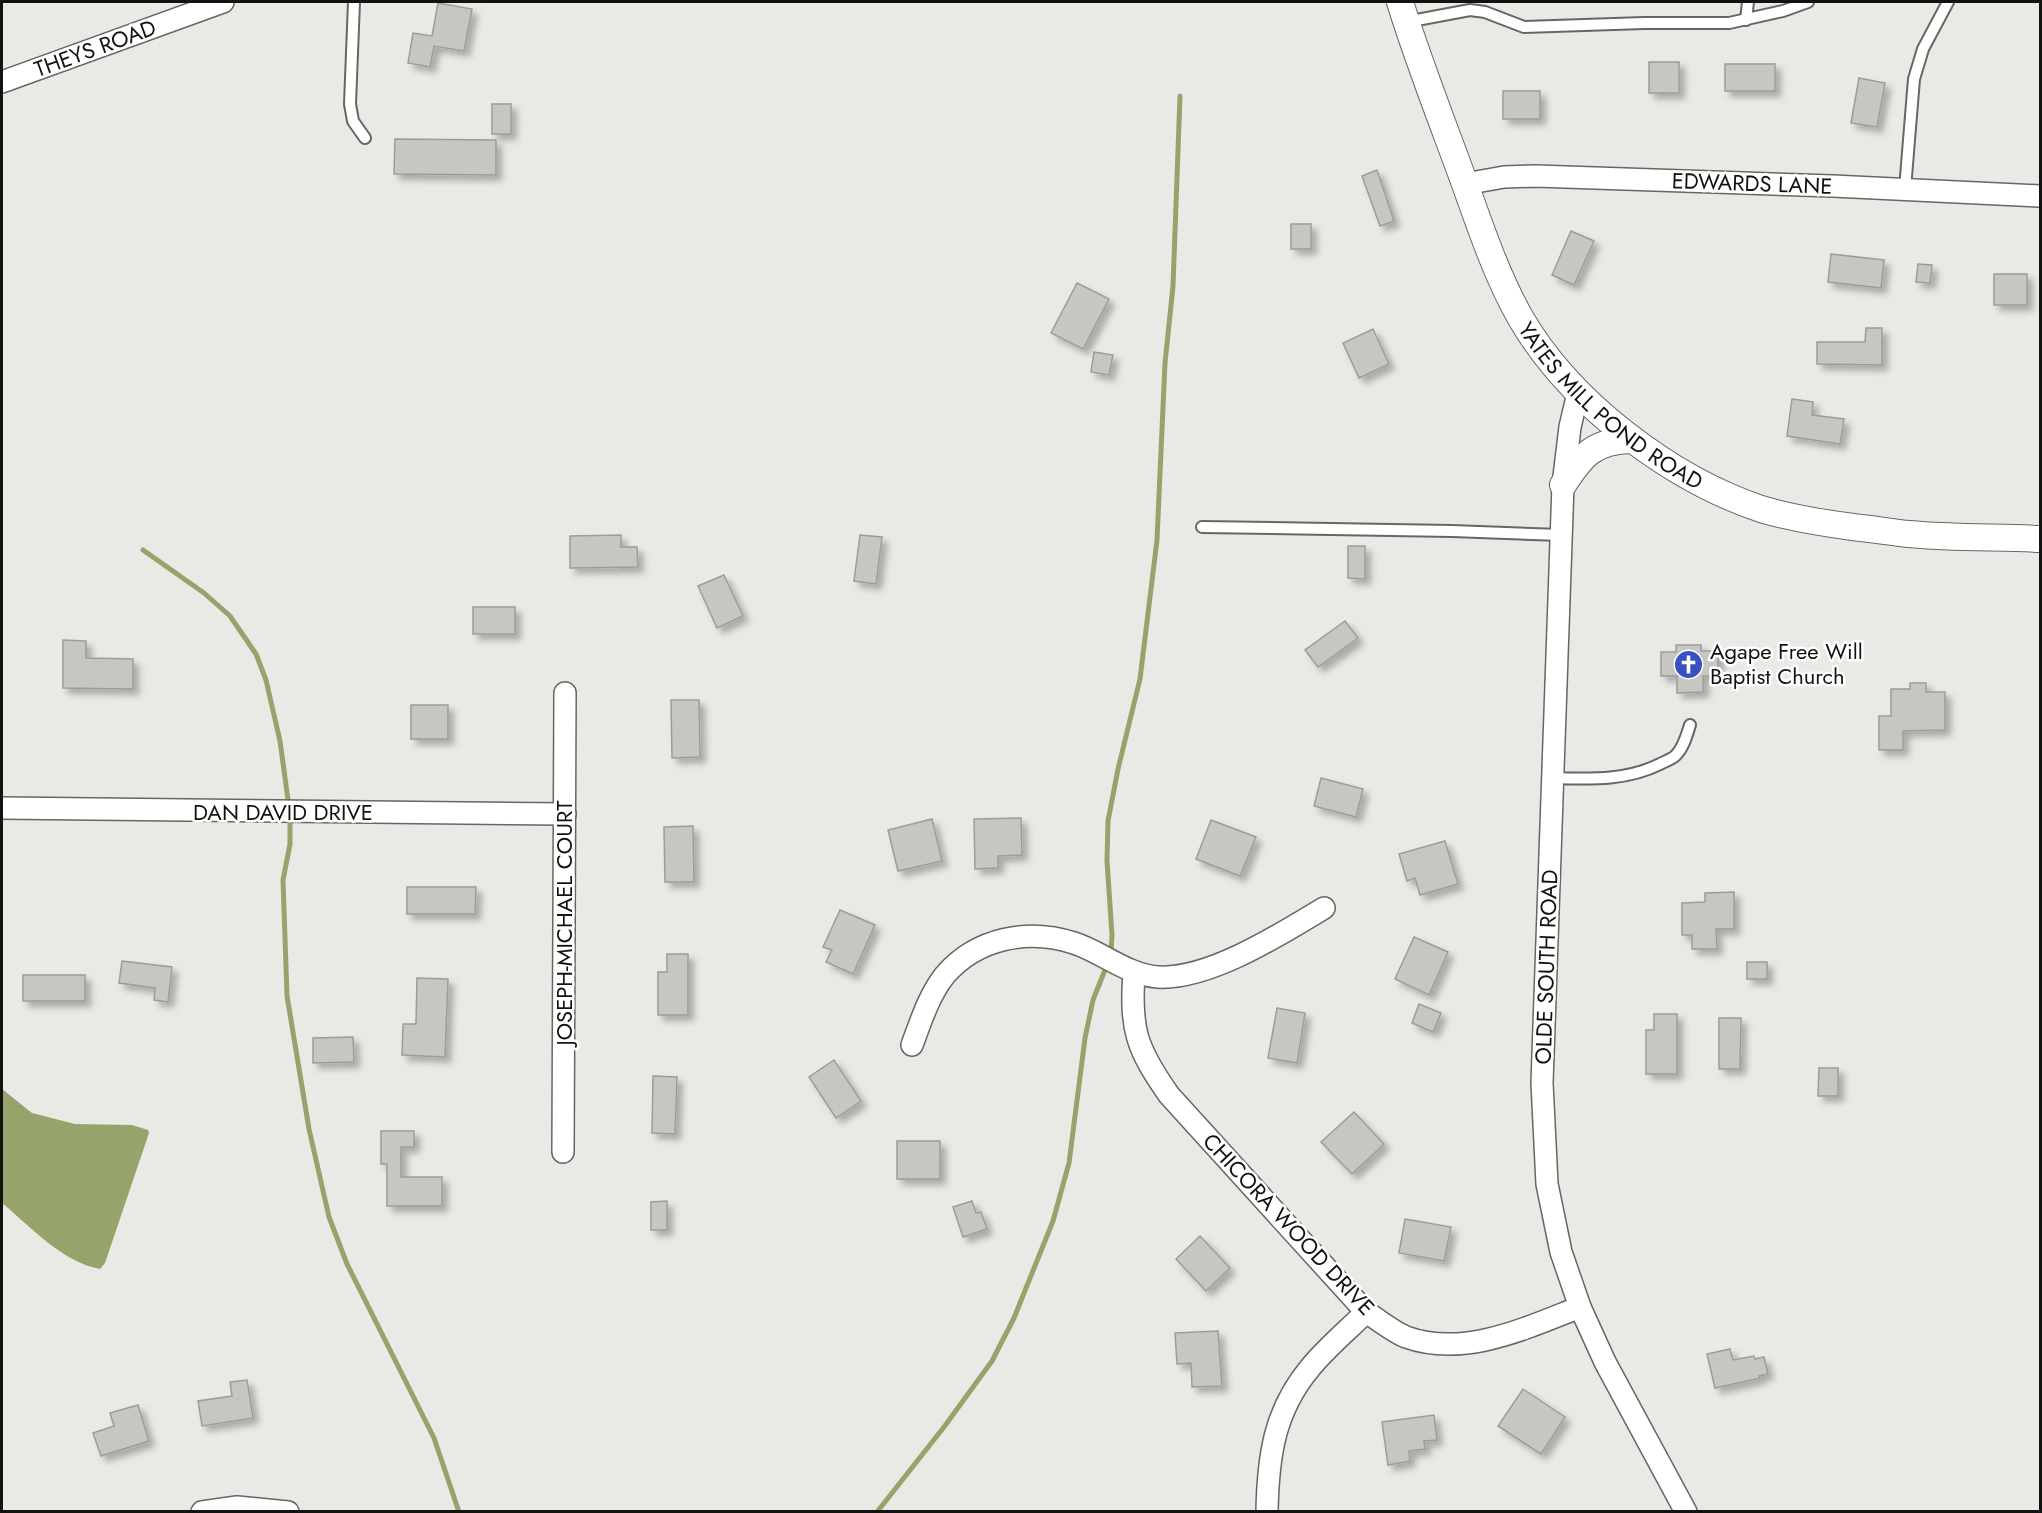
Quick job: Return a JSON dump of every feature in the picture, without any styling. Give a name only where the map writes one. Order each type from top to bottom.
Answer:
[{"type":"street","name":"THEYS ROAD","points":[[2,82],[223,2]]},
{"type":"street","name":"YATES MILL POND ROAD","points":[[1403,12],[1489,250],[1520,317],[1547,358],[1578,393],[1631,440],[1705,486],[1762,509],[1824,523],[1910,534],[2040,539]]},
{"type":"street","name":"EDWARDS LANE","points":[[1465,184],[1504,177],[1536,176],[2040,195]]},
{"type":"street","name":"OLDE SOUTH ROAD","points":[[1578,393],[1570,427],[1563,485],[1561,536],[1542,1072],[1547,1184],[1561,1252],[1580,1308],[1605,1362],[1686,1512]]},
{"type":"street","points":[[1563,485],[1578,462],[1593,449],[1609,442],[1631,440]]},
{"type":"street","name":"JOSEPH-MICHAEL COURT","points":[[563,1152],[566,693]]},
{"type":"street","name":"DAN DAVID DRIVE","points":[[2,808],[565,814]]},
{"type":"street","points":[[912,1045],[930,1000],[946,975],[973,951],[1001,939],[1039,935],[1074,943],[1134,972],[1158,977],[1190,973],[1234,958],[1290,929],[1324,908]]},
{"type":"street","name":"CHICORA WOOD DRIVE","points":[[1134,972],[1131,1007],[1136,1036],[1150,1068],[1169,1095],[1366,1312],[1404,1336],[1429,1343],[1469,1344],[1526,1329],[1580,1308]]},
{"type":"street","points":[[1267,1512],[1272,1441],[1290,1396],[1310,1367],[1366,1312]]},
{"type":"street","points":[[202,1512],[237,1507],[288,1512]]},
{"type":"lane","points":[[354,2],[350,104],[353,121],[365,138]]},
{"type":"lane","points":[[1746,20],[1748,2]]},
{"type":"lane","points":[[1403,12],[1470,10],[1485,12],[1524,27],[1729,23],[1783,11],[1808,2]]},
{"type":"lane","points":[[1905,189],[1914,79],[1923,49],[1948,2]]},
{"type":"lane","points":[[1202,526],[1452,531],[1561,536]]},
{"type":"lane","points":[[1553,778],[1611,778],[1635,774],[1656,766],[1676,756],[1690,725]]},
{"type":"shaded area","points":[[2,1089],[32,1113],[75,1124],[132,1125],[148,1130],[149,1133],[105,1263],[100,1269],[86,1265],[60,1251],[2,1203]]},
{"type":"building","points":[[438,3],[472,9],[464,51],[434,46],[430,67],[408,63],[413,33],[432,36]]},
{"type":"building","points":[[1649,62],[1679,62],[1679,93],[1649,93]]},
{"type":"building","points":[[1725,64],[1775,64],[1775,91],[1725,91]]},
{"type":"building","points":[[1859,78],[1885,83],[1877,127],[1851,123]]},
{"type":"building","points":[[1503,91],[1540,91],[1540,119],[1503,119]]},
{"type":"building","points":[[492,104],[511,104],[511,134],[492,134]]},
{"type":"building","points":[[395,139],[496,140],[496,175],[394,174]]},
{"type":"building","points":[[1377,170],[1394,221],[1380,226],[1362,176]]},
{"type":"building","points":[[1291,224],[1311,224],[1311,249],[1291,249]]},
{"type":"building","points":[[1571,231],[1594,241],[1574,285],[1552,275]]},
{"type":"building","points":[[1831,254],[1884,260],[1881,288],[1828,282]]},
{"type":"building","points":[[1918,264],[1932,265],[1930,283],[1916,282]]},
{"type":"building","points":[[1994,274],[2027,274],[2027,305],[1994,305]]},
{"type":"building","points":[[1077,283],[1109,299],[1083,349],[1051,333]]},
{"type":"building","points":[[1866,328],[1882,328],[1882,365],[1817,364],[1817,342],[1865,342]]},
{"type":"building","points":[[1373,329],[1389,364],[1359,378],[1343,343]]},
{"type":"building","points":[[1094,352],[1113,355],[1109,375],[1091,372]]},
{"type":"building","points":[[1792,399],[1813,402],[1812,415],[1844,419],[1840,444],[1787,436]]},
{"type":"building","points":[[621,535],[621,547],[637,547],[638,567],[570,568],[570,536]]},
{"type":"building","points":[[860,535],[882,537],[876,584],[854,581]]},
{"type":"building","points":[[1348,546],[1365,546],[1365,579],[1348,578]]},
{"type":"building","points":[[724,575],[743,616],[717,628],[698,586]]},
{"type":"building","points":[[473,607],[515,607],[515,634],[473,634]]},
{"type":"building","points":[[1345,621],[1358,638],[1318,667],[1305,650]]},
{"type":"building","points":[[63,640],[86,641],[86,658],[133,659],[133,689],[63,688]]},
{"type":"building","name":"Agape Free Will Baptist Church","points":[[1676,645],[1701,645],[1701,651],[1718,651],[1718,676],[1703,676],[1703,692],[1677,693],[1677,676],[1661,676],[1661,652],[1676,652]]},
{"type":"building","points":[[1910,683],[1926,683],[1926,692],[1945,692],[1945,730],[1903,731],[1903,750],[1879,750],[1879,716],[1891,716],[1891,689],[1910,689]]},
{"type":"building","points":[[671,700],[699,700],[700,757],[672,758]]},
{"type":"building","points":[[411,705],[448,705],[448,739],[411,739]]},
{"type":"building","points":[[1321,778],[1363,789],[1356,817],[1314,806]]},
{"type":"building","points":[[1021,818],[1022,855],[998,856],[998,868],[975,869],[974,819]]},
{"type":"building","points":[[932,819],[942,861],[898,871],[888,830]]},
{"type":"building","points":[[1211,820],[1256,837],[1240,876],[1196,859]]},
{"type":"building","points":[[693,826],[694,882],[665,882],[664,827]]},
{"type":"building","points":[[1445,841],[1458,884],[1420,895],[1415,878],[1407,881],[1399,854]]},
{"type":"building","points":[[407,887],[476,887],[475,914],[407,914]]},
{"type":"building","points":[[1734,892],[1734,929],[1716,929],[1717,949],[1692,949],[1692,935],[1682,935],[1682,903],[1705,902],[1705,893]]},
{"type":"building","points":[[840,910],[875,925],[853,974],[826,962],[832,950],[823,947]]},
{"type":"building","points":[[1414,937],[1448,952],[1429,995],[1395,979]]},
{"type":"building","points":[[667,954],[688,954],[688,1015],[658,1015],[658,972],[667,972]]},
{"type":"building","points":[[122,961],[172,967],[168,1002],[154,1000],[155,988],[119,983]]},
{"type":"building","points":[[1747,962],[1767,962],[1767,979],[1747,979]]},
{"type":"building","points":[[23,975],[85,975],[85,1001],[23,1001]]},
{"type":"building","points":[[417,978],[448,979],[445,1057],[402,1055],[403,1024],[416,1024]]},
{"type":"building","points":[[1419,1004],[1441,1013],[1433,1032],[1412,1023]]},
{"type":"building","points":[[1277,1008],[1305,1013],[1297,1063],[1268,1058]]},
{"type":"building","points":[[1654,1014],[1677,1014],[1677,1074],[1646,1074],[1646,1030],[1654,1030]]},
{"type":"building","points":[[1719,1018],[1741,1018],[1740,1069],[1719,1069]]},
{"type":"building","points":[[353,1037],[354,1062],[313,1063],[313,1038]]},
{"type":"building","points":[[834,1060],[861,1101],[836,1118],[809,1077]]},
{"type":"building","points":[[1819,1068],[1838,1068],[1838,1096],[1818,1096]]},
{"type":"building","points":[[653,1076],[677,1077],[675,1134],[652,1133]]},
{"type":"building","points":[[1354,1112],[1384,1144],[1352,1174],[1321,1142]]},
{"type":"building","points":[[381,1131],[414,1131],[414,1147],[401,1147],[401,1177],[442,1177],[442,1206],[387,1206],[387,1164],[381,1164]]},
{"type":"building","points":[[897,1141],[940,1141],[940,1179],[897,1179]]},
{"type":"building","points":[[667,1201],[667,1230],[651,1230],[651,1202]]},
{"type":"building","points":[[972,1201],[976,1213],[981,1212],[987,1229],[963,1237],[953,1207]]},
{"type":"building","points":[[1405,1219],[1451,1227],[1444,1261],[1399,1253]]},
{"type":"building","points":[[1200,1236],[1230,1268],[1206,1291],[1176,1259]]},
{"type":"building","points":[[1218,1331],[1222,1386],[1192,1387],[1191,1363],[1177,1364],[1175,1333]]},
{"type":"building","points":[[1730,1349],[1733,1360],[1754,1356],[1755,1359],[1764,1357],[1768,1374],[1759,1376],[1760,1378],[1715,1388],[1707,1354]]},
{"type":"building","points":[[247,1380],[253,1418],[202,1426],[198,1401],[232,1396],[230,1382]]},
{"type":"building","points":[[1523,1389],[1565,1417],[1541,1454],[1498,1426]]},
{"type":"building","points":[[138,1405],[149,1441],[101,1456],[93,1433],[114,1426],[110,1413]]},
{"type":"building","points":[[1434,1415],[1437,1440],[1424,1441],[1425,1449],[1409,1451],[1410,1461],[1388,1465],[1382,1422]]},
{"type":"waterway","points":[[1111,953],[1107,861],[1108,821],[1140,679],[1157,540],[1165,363],[1173,286],[1180,96]]},
{"type":"waterway","points":[[143,550],[204,593],[230,616],[256,654],[266,680],[280,741],[289,807]]},
{"type":"waterway","points":[[290,817],[290,844],[283,880],[287,996],[309,1129],[329,1217],[347,1264],[434,1438],[459,1512]]},
{"type":"waterway","points":[[877,1512],[944,1427],[992,1361],[1014,1318],[1053,1221],[1069,1163],[1085,1038],[1093,1000],[1107,965]]},
{"type":"place","name":"Agape Free Will Baptist Church","points":[[1689,664]]}]
